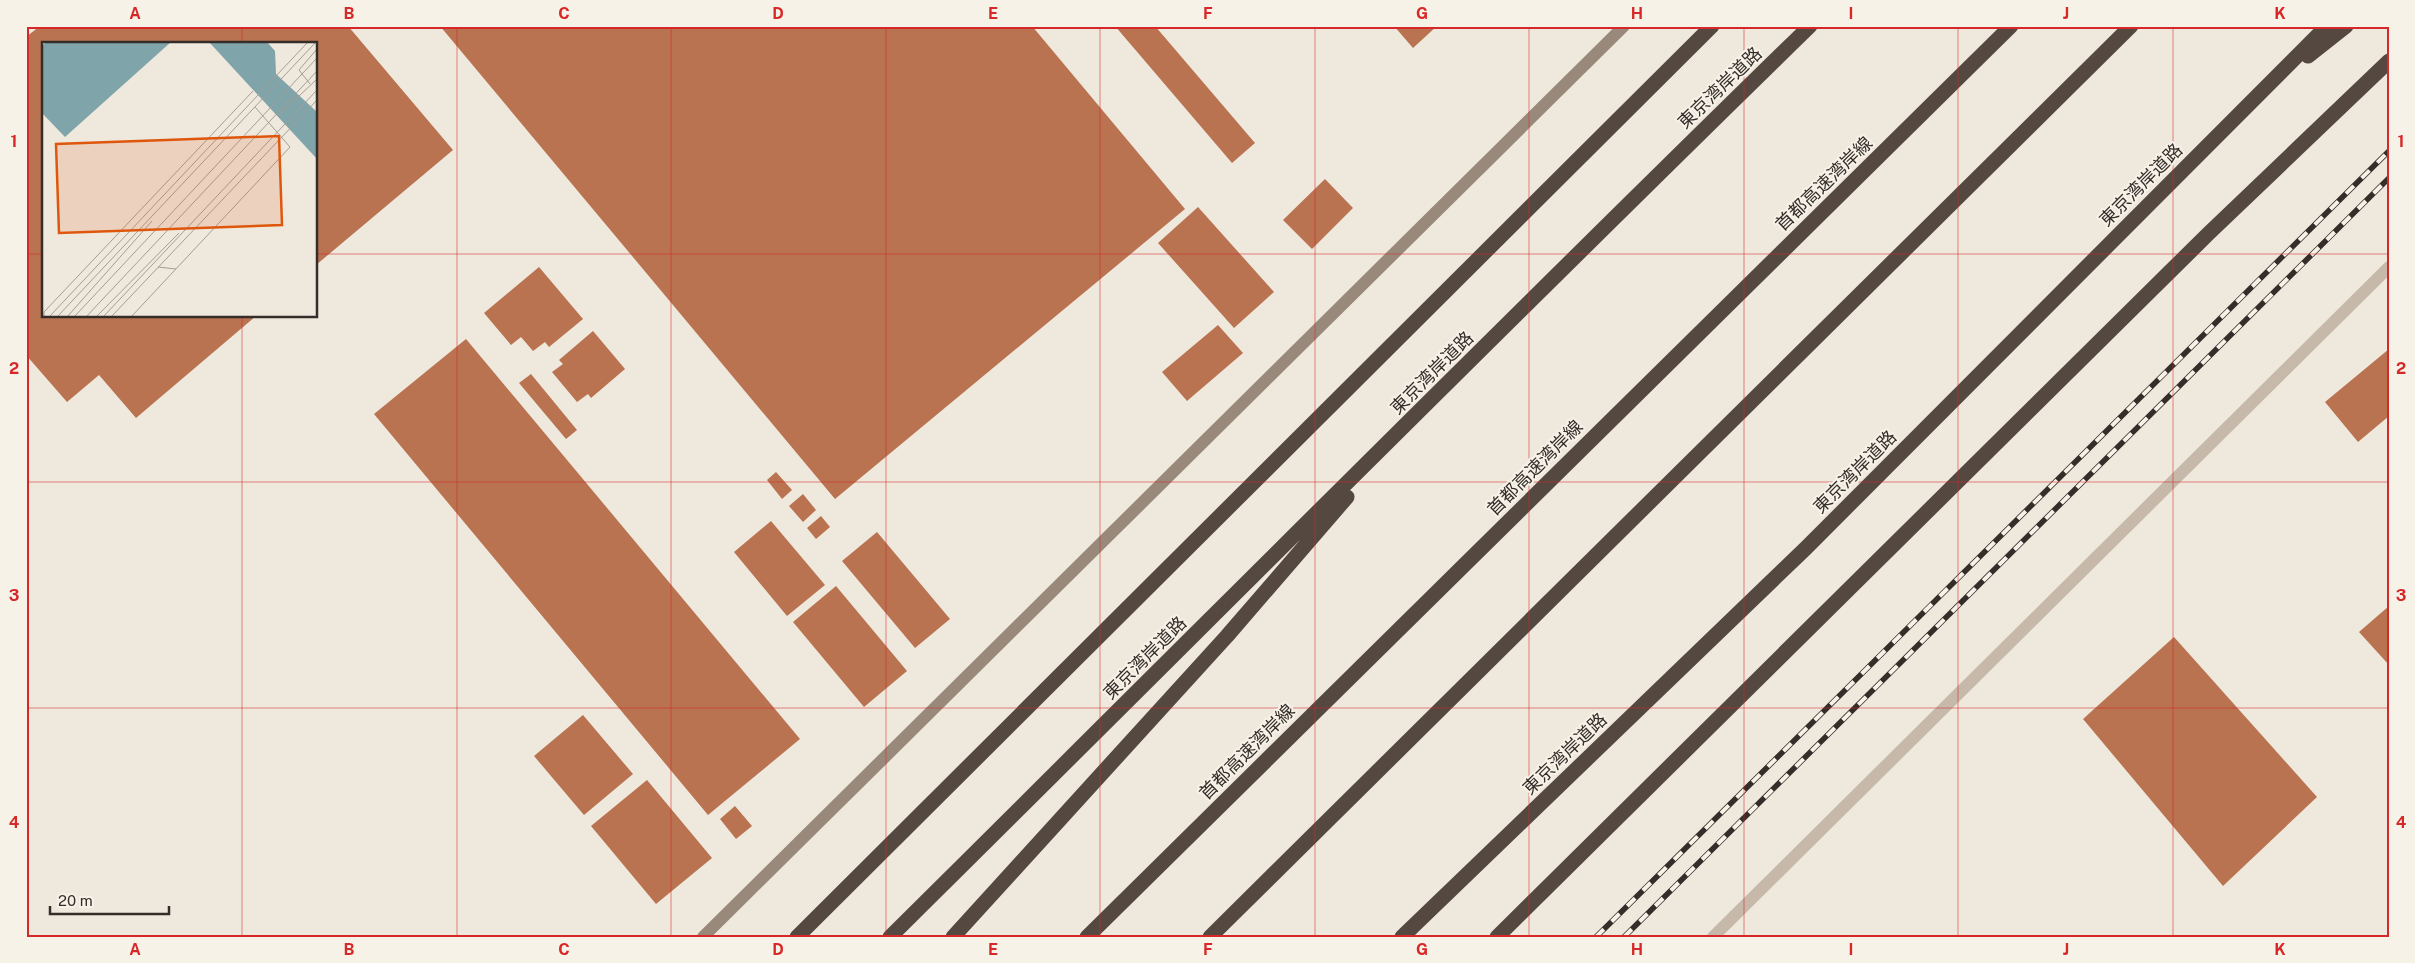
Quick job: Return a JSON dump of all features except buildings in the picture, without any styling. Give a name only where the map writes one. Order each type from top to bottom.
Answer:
[{"type":"highway","points":[[797,937],[1519,216],[1712,26]]},
{"type":"highway","name":"東京湾岸道路","points":[[890,937],[1426,407],[1567,264],[1810,26]]},
{"type":"highway","name":"首都高速湾岸線","points":[[1087,937],[2011,26]]},
{"type":"highway","points":[[1210,937],[2132,26]]},
{"type":"highway","name":"東京湾岸道路","points":[[1402,937],[1806,548],[2327,26]]},
{"type":"highway","points":[[2252,100],[2346,26]]},
{"type":"highway","points":[[1496,937],[2208,234],[2389,61]]},
{"type":"highway","points":[[953,937],[1227,636],[1426,407]]},
{"type":"street","points":[[703,937],[1624,26]]},
{"type":"street","points":[[1713,937],[2389,267]]},
{"type":"railway","points":[[1596,937],[2389,151]]},
{"type":"railway","points":[[1624,937],[2389,178]]}]
